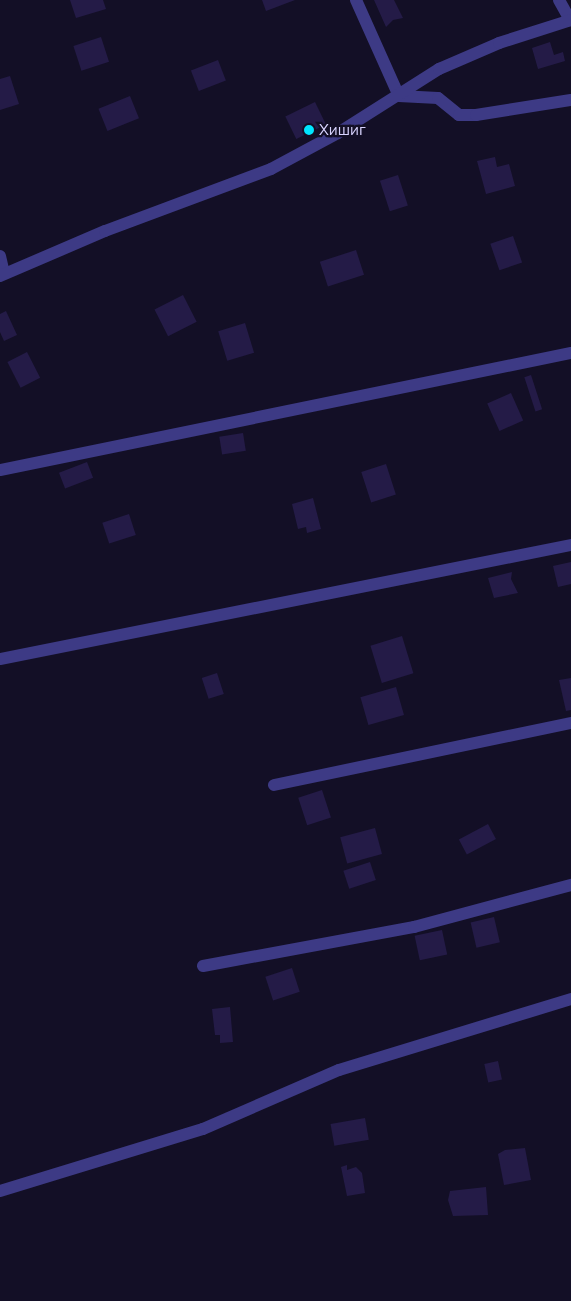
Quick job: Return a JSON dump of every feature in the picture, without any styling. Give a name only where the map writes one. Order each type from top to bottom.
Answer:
[{"type":"street","points":[[356,0],[399,96]]},
{"type":"street","points":[[0,256],[2,274],[271,169],[399,96],[439,69],[500,43],[571,20],[559,0]]},
{"type":"street","points":[[399,96],[438,98],[459,114],[476,115],[571,100]]},
{"type":"street","points":[[0,470],[571,353]]},
{"type":"street","points":[[0,659],[571,545]]},
{"type":"street","points":[[274,785],[571,722]]},
{"type":"street","points":[[203,966],[414,927],[571,885]]},
{"type":"street","points":[[0,1191],[203,1129],[339,1070],[571,999]]},
{"type":"building","points":[[70,0],[103,0],[106,9],[76,18]]},
{"type":"building","points":[[262,0],[295,0],[266,11]]},
{"type":"building","points":[[374,0],[394,0],[403,18],[393,20],[386,27]]},
{"type":"building","points":[[101,37],[109,62],[81,71],[73,46]]},
{"type":"building","points":[[550,42],[554,55],[563,52],[565,61],[538,69],[532,48]]},
{"type":"building","points":[[218,60],[226,81],[199,91],[191,70]]},
{"type":"building","points":[[10,76],[19,104],[0,110],[0,79]]},
{"type":"building","points":[[130,96],[139,118],[107,131],[98,109]]},
{"type":"building","points":[[315,102],[326,124],[296,139],[285,116]]},
{"type":"building","points":[[495,157],[497,167],[509,164],[515,186],[486,194],[477,161]]},
{"type":"building","points":[[398,175],[408,205],[390,211],[380,181]]},
{"type":"building","points":[[513,236],[522,262],[499,270],[490,244]]},
{"type":"building","points":[[356,250],[364,275],[328,286],[320,262]]},
{"type":"building","points":[[183,295],[197,322],[168,336],[154,310]]},
{"type":"building","points":[[6,311],[17,335],[4,341],[0,332],[0,314]]},
{"type":"building","points":[[245,323],[254,353],[227,361],[218,331]]},
{"type":"building","points":[[27,352],[40,378],[21,388],[7,362]]},
{"type":"building","points":[[531,375],[542,409],[535,411],[524,377]]},
{"type":"building","points":[[511,393],[523,420],[499,431],[487,404]]},
{"type":"building","points":[[243,433],[246,451],[222,455],[219,437]]},
{"type":"building","points":[[87,462],[93,478],[65,489],[59,473]]},
{"type":"building","points":[[386,464],[396,494],[371,502],[361,472]]},
{"type":"building","points":[[313,498],[321,529],[307,533],[306,527],[298,529],[292,504]]},
{"type":"building","points":[[129,514],[136,535],[109,544],[102,523]]},
{"type":"building","points":[[571,562],[571,584],[558,587],[553,566]]},
{"type":"building","points":[[512,572],[511,579],[518,593],[494,598],[488,578]]},
{"type":"building","points":[[402,636],[413,673],[382,683],[370,646]]},
{"type":"building","points":[[217,673],[224,694],[209,699],[202,678]]},
{"type":"building","points":[[571,678],[571,710],[566,711],[559,680]]},
{"type":"building","points":[[396,687],[404,715],[368,725],[360,697]]},
{"type":"building","points":[[322,790],[331,818],[307,825],[298,798]]},
{"type":"building","points":[[488,824],[496,839],[467,855],[459,839]]},
{"type":"building","points":[[375,828],[382,854],[347,863],[340,837]]},
{"type":"building","points":[[370,862],[376,880],[349,889],[343,871]]},
{"type":"building","points":[[494,917],[500,942],[476,948],[471,922]]},
{"type":"building","points":[[442,930],[447,954],[420,960],[415,936]]},
{"type":"building","points":[[292,968],[300,992],[273,1000],[265,977]]},
{"type":"building","points":[[230,1007],[233,1042],[220,1043],[220,1035],[215,1035],[212,1009]]},
{"type":"building","points":[[498,1061],[502,1080],[488,1082],[484,1064]]},
{"type":"building","points":[[365,1118],[369,1140],[334,1146],[331,1124]]},
{"type":"building","points":[[525,1148],[531,1180],[504,1185],[498,1154],[505,1150]]},
{"type":"building","points":[[347,1165],[347,1170],[356,1167],[362,1173],[365,1193],[347,1196],[341,1167]]},
{"type":"building","points":[[486,1187],[488,1215],[453,1216],[448,1200],[450,1191]]},
{"type":"place","name":"Хишиг","points":[[309,130]]}]
